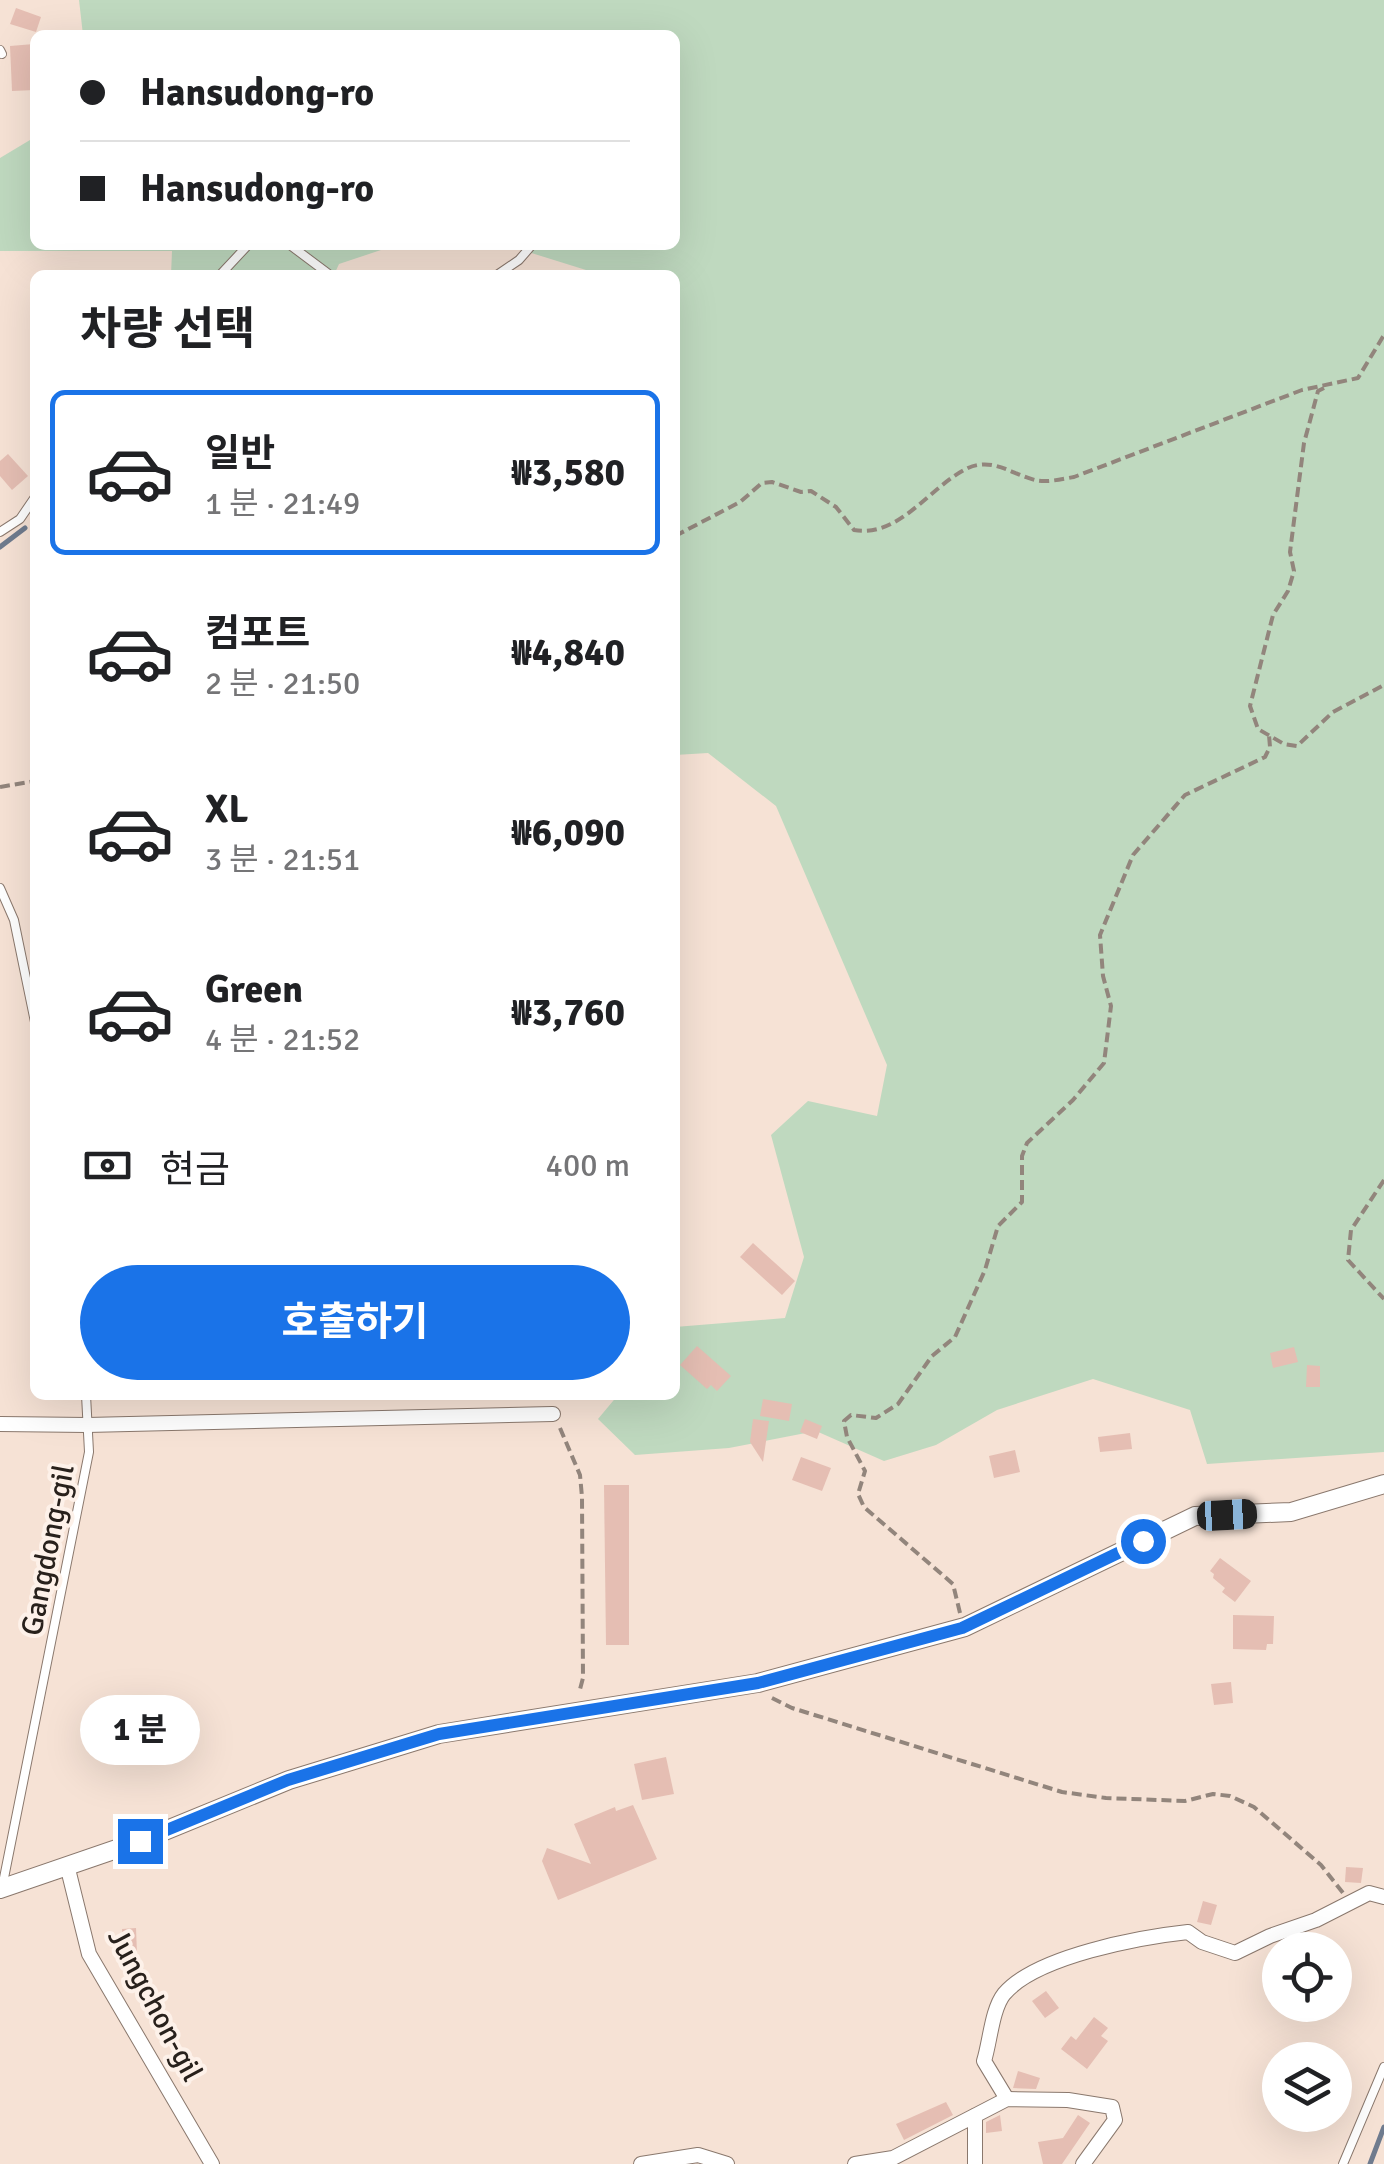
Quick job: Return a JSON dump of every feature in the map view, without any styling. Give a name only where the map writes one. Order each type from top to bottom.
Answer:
[{"type":"street","points":[[0,1424],[88,1426],[553,1414]]},
{"type":"street","points":[[1,1888],[140,1841],[288,1780],[439,1734],[745,1685],[962,1628],[1195,1516],[1291,1512],[1384,1484]]},
{"type":"street","name":"Jungchon-gil","points":[[67,1865],[89,1954],[212,2164]]},
{"type":"street","points":[[1007,2098],[984,2062],[1003,1995],[1023,1980],[1060,1961],[1106,1945],[1164,1934],[1188,1932],[1202,1942],[1236,1953],[1316,1920],[1369,1892],[1384,1897]]},
{"type":"street","points":[[854,2164],[893,2158],[1007,2098],[1068,2100],[1112,2107],[1115,2120],[1083,2164]]},
{"type":"street","points":[[974,2164],[975,2116]]},
{"type":"street","points":[[640,2164],[698,2156],[726,2164]]},
{"type":"lane","points":[[225,270],[243,250]]},
{"type":"lane","points":[[297,250],[323,270]]},
{"type":"lane","points":[[504,270],[527,250]]},
{"type":"lane","points":[[0,532],[20,518],[30,504]]},
{"type":"lane","points":[[0,888],[14,920],[30,998]]},
{"type":"lane","name":"Gangdong-gil","points":[[1,1888],[89,1452],[86,1400]]},
{"type":"lane","points":[[1343,2164],[1384,2066]]},
{"type":"path","points":[[680,533],[740,502],[762,483],[811,491],[836,508],[854,530],[866,532],[900,520],[937,487],[971,467],[992,463],[1039,482],[1074,477],[1302,390],[1358,378],[1384,335]]},
{"type":"path","points":[[1328,385],[1318,391],[1304,443],[1290,552],[1294,571],[1288,591],[1273,615],[1250,706],[1258,729],[1284,744],[1297,746],[1332,712],[1384,686]]},
{"type":"path","points":[[962,1628],[953,1584],[864,1506],[858,1494],[865,1471],[844,1422],[850,1415],[876,1418],[898,1404],[932,1356],[955,1338],[985,1270],[998,1226],[1022,1202],[1022,1156],[1027,1142],[1073,1100],[1104,1063],[1111,1006],[1103,976],[1100,935],[1133,855],[1185,795],[1264,757],[1270,747],[1269,735]]},
{"type":"path","points":[[0,788],[30,782]]},
{"type":"path","points":[[1384,1180],[1351,1230],[1348,1260],[1384,1300]]},
{"type":"path","points":[[553,1414],[580,1475],[582,1497],[582,1678],[576,1712]]},
{"type":"path","points":[[745,1685],[792,1708],[1062,1792],[1185,1801],[1213,1794],[1230,1796],[1254,1808],[1322,1865],[1348,1900]]},
{"type":"green space","points":[[79,0],[1384,0],[1384,1452],[1207,1464],[1190,1410],[1093,1379],[997,1410],[936,1445],[884,1461],[816,1431],[729,1448],[635,1455],[598,1419],[614,1400],[680,1400],[680,1327],[785,1318],[804,1257],[771,1135],[808,1101],[877,1116],[887,1065],[776,806],[708,753],[680,755],[680,270],[586,270],[522,250],[680,250],[680,30],[82,30]]},
{"type":"green space","points":[[30,140],[30,250],[381,250],[339,264],[336,270],[171,270],[172,251],[0,251],[0,158]]},
{"type":"building","points":[[16,8],[41,17],[37,30],[10,24]]},
{"type":"building","points":[[30,44],[30,90],[12,91],[10,46]]},
{"type":"building","points":[[8,454],[28,476],[12,490],[0,476],[0,461]]},
{"type":"building","points":[[753,1243],[795,1281],[782,1295],[740,1257]]},
{"type":"building","points":[[697,1346],[731,1376],[717,1391],[711,1385],[707,1389],[680,1365]]},
{"type":"building","points":[[1294,1347],[1298,1362],[1273,1368],[1270,1353]]},
{"type":"building","points":[[1307,1365],[1320,1366],[1320,1387],[1306,1387]]},
{"type":"building","points":[[763,1399],[792,1404],[789,1421],[760,1416]]},
{"type":"building","points":[[753,1419],[769,1421],[763,1462],[750,1442]]},
{"type":"building","points":[[805,1419],[822,1426],[817,1439],[800,1432]]},
{"type":"building","points":[[1130,1433],[1132,1449],[1100,1452],[1098,1437]]},
{"type":"building","points":[[1015,1450],[1020,1472],[994,1478],[989,1456]]},
{"type":"building","points":[[801,1457],[831,1468],[822,1491],[792,1480]]},
{"type":"building","points":[[604,1485],[629,1485],[629,1645],[606,1645]]},
{"type":"building","points":[[1220,1558],[1251,1581],[1235,1602],[1222,1592],[1225,1588],[1210,1571]]},
{"type":"building","points":[[1233,1615],[1274,1616],[1273,1644],[1267,1644],[1266,1650],[1233,1649]]},
{"type":"building","points":[[1231,1682],[1233,1703],[1214,1705],[1211,1684]]},
{"type":"building","points":[[666,1757],[674,1794],[642,1800],[634,1764]]},
{"type":"building","points":[[633,1805],[657,1859],[558,1900],[542,1861],[547,1848],[591,1864],[574,1824],[615,1807],[616,1811]]},
{"type":"building","points":[[1346,1867],[1363,1868],[1361,1883],[1345,1882]]},
{"type":"building","points":[[1203,1901],[1217,1905],[1211,1925],[1197,1922]]},
{"type":"building","points":[[136,1928],[137,1954],[123,1954],[122,1929]]},
{"type":"building","points":[[1046,1991],[1059,2008],[1045,2018],[1032,2001]]},
{"type":"building","points":[[1094,2017],[1108,2028],[1101,2036],[1108,2041],[1087,2069],[1061,2049],[1071,2036],[1076,2040]]},
{"type":"building","points":[[1018,2071],[1040,2078],[1036,2089],[1013,2088]]},
{"type":"building","points":[[946,2102],[953,2115],[904,2140],[896,2124]]},
{"type":"building","points":[[1000,2115],[1002,2131],[986,2133],[986,2122]]},
{"type":"building","points":[[1078,2115],[1090,2123],[1062,2164],[1043,2164],[1038,2142],[1063,2138]]},
{"type":"waterway","points":[[0,547],[25,528]]},
{"type":"waterway","points":[[1370,2164],[1384,2127]]},
{"type":"route","points":[[140,1841],[288,1780],[439,1734],[758,1683],[962,1628],[1143,1541]]}]
